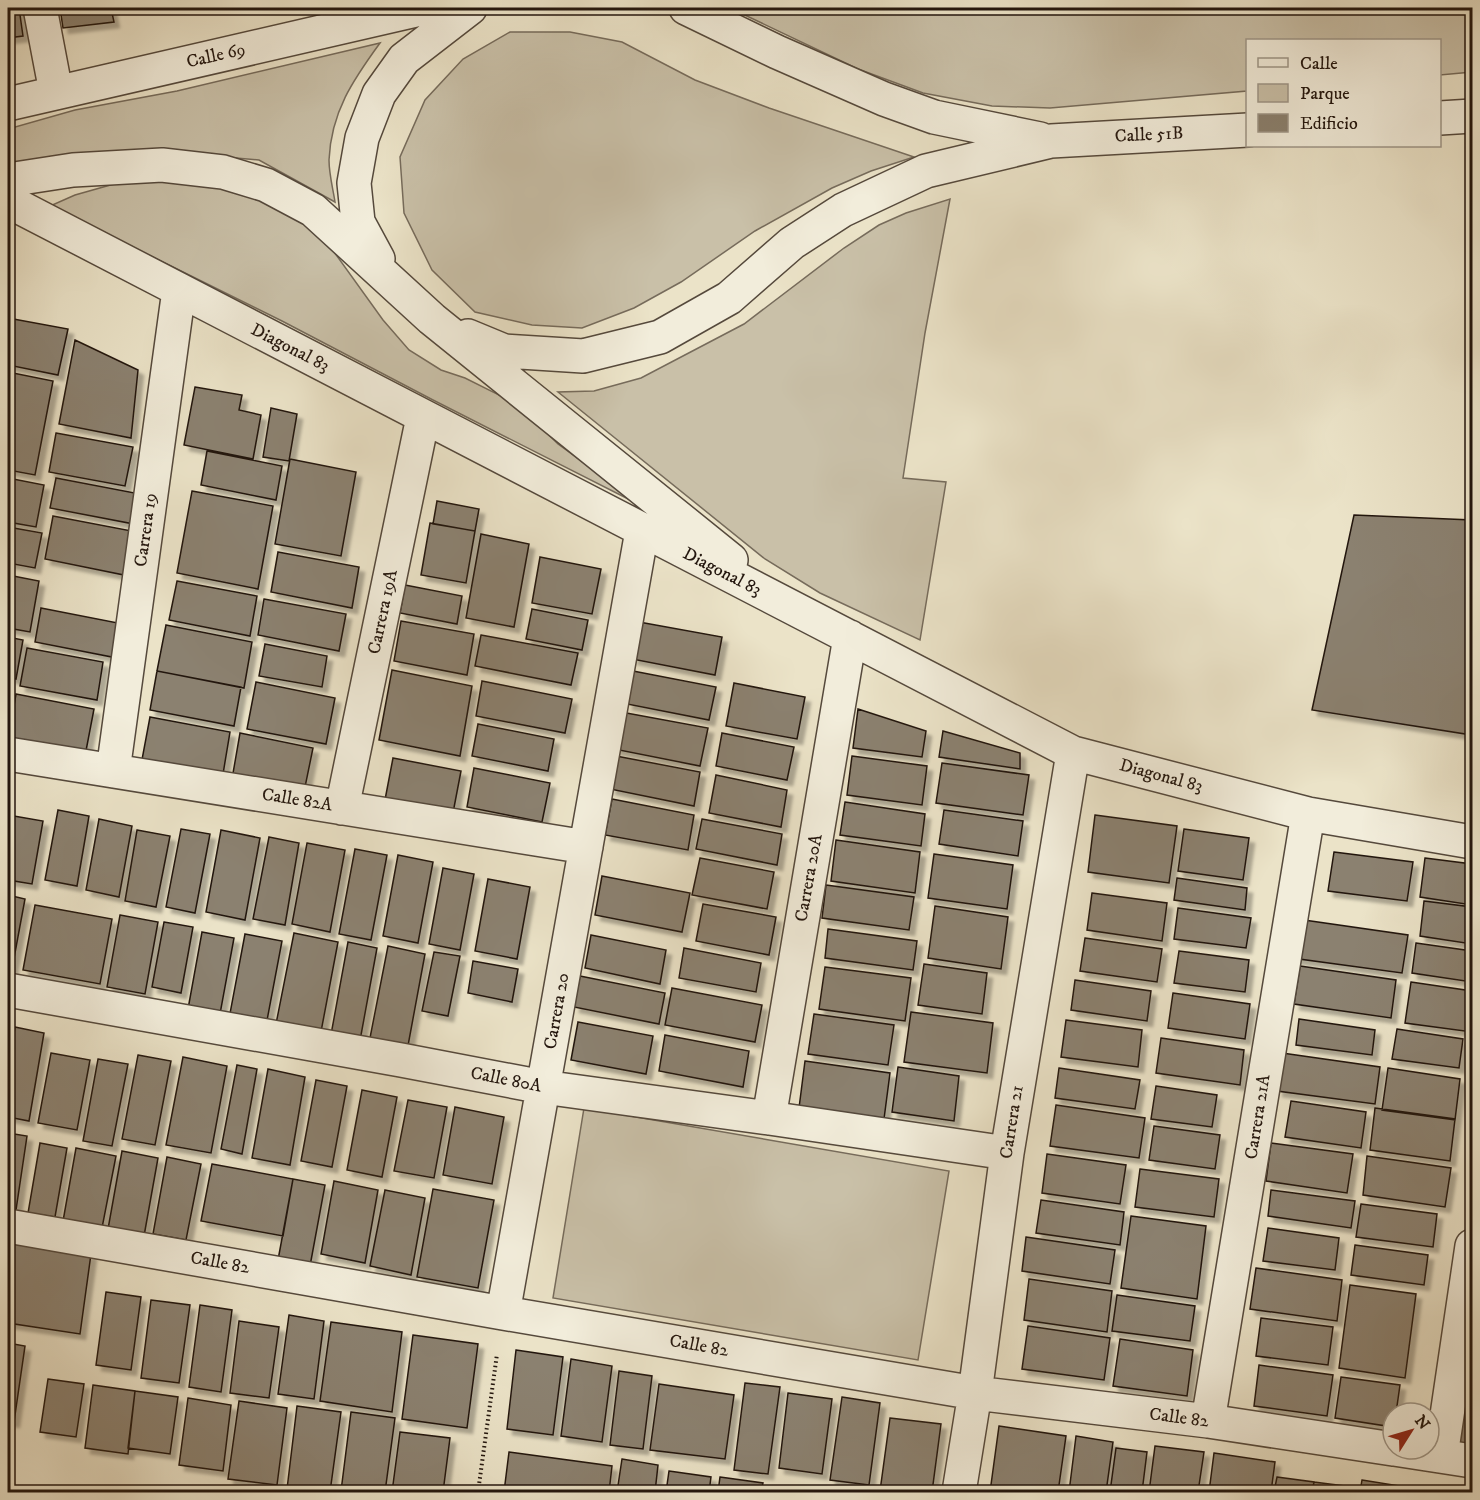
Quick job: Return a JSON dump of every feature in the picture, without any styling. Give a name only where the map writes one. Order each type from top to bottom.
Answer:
[{"type":"street","points":[[40,8],[56,93]]},
{"type":"street","name":"Calle 69","points":[[8,104],[425,8]]},
{"type":"street","points":[[389,279],[358,222],[354,183],[362,138],[379,94],[404,59],[470,8]]},
{"type":"street","points":[[686,8],[777,52],[884,99],[934,117],[1051,141]]},
{"type":"street","points":[[1441,118],[1473,116]]},
{"type":"street","name":"Calle 51B","points":[[1051,141],[1246,130]]},
{"type":"street","points":[[432,319],[504,351],[583,356],[660,337],[729,298],[792,243],[843,210],[926,171],[1051,141]]},
{"type":"street","points":[[8,180],[73,170],[162,165],[223,172],[266,185],[313,210],[432,319],[784,603]]},
{"type":"street","name":"Diagonal 83","points":[[8,201],[1073,753],[1308,814],[1473,842]]},
{"type":"street","name":"Carrera 19","points":[[113,771],[178,290]]},
{"type":"street","name":"Carrera 19A","points":[[342,808],[423,417]]},
{"type":"street","name":"Carrera 20","points":[[503,1313],[642,531]]},
{"type":"street","name":"Carrera 20A","points":[[769,1118],[850,637]]},
{"type":"street","name":"Carrera 21","points":[[959,1492],[975,1393],[1006,1153],[1073,753]]},
{"type":"street","name":"Calle 82A","points":[[8,754],[586,847]]},
{"type":"street","name":"Carrera 21A","points":[[1208,1421],[1308,814]]},
{"type":"street","name":"Calle 80A","points":[[8,990],[401,1060],[543,1088],[1006,1153]]},
{"type":"street","name":"Calle 82","points":[[8,1226],[975,1393],[1208,1421],[1381,1447]]},
{"type":"street","points":[[1441,1450],[1473,1246]]},
{"type":"street","name":"Calle 82","points":[[1441,1456],[1473,1461]]},
{"type":"path","points":[[478,1492],[503,1313]]},
{"type":"green space","points":[[730,8],[1472,8],[1472,72],[1441,75],[1441,39],[1246,39],[1246,91],[1050,108],[992,106],[923,93],[858,69]]},
{"type":"green space","points":[[510,32],[570,32],[622,42],[695,80],[769,108],[914,157],[871,171],[832,188],[755,231],[681,282],[634,308],[582,328],[532,325],[475,312],[432,270],[404,213],[400,157],[425,100],[463,59]]},
{"type":"green space","points":[[380,43],[345,97],[334,127],[329,160],[335,202],[259,160],[213,156],[8,164],[8,129],[75,110],[177,91]]},
{"type":"green space","points":[[121,182],[189,182],[222,187],[278,206],[319,231],[383,320],[409,350],[441,370],[465,378],[519,405],[558,444],[646,508],[282,321],[50,206],[75,195]]},
{"type":"green space","points":[[950,199],[925,333],[903,478],[946,482],[920,640],[820,593],[765,559],[558,392],[594,391],[641,378],[744,324],[844,248],[879,225],[906,213]]},
{"type":"green space","points":[[584,1108],[949,1171],[918,1360],[553,1298]]},
{"type":"building","points":[[8,8],[19,8],[23,36],[8,38]]},
{"type":"building","points":[[60,8],[111,8],[114,22],[63,28]]},
{"type":"building","points":[[8,318],[68,329],[58,375],[8,365]]},
{"type":"building","points":[[75,340],[138,370],[131,438],[59,424]]},
{"type":"building","points":[[8,372],[53,381],[35,475],[8,470]]},
{"type":"building","points":[[195,387],[242,395],[239,410],[261,415],[253,459],[184,445]]},
{"type":"building","points":[[271,408],[297,414],[289,461],[263,457]]},
{"type":"building","points":[[56,433],[133,447],[125,486],[49,472]]},
{"type":"building","points":[[207,451],[282,466],[276,500],[201,485]]},
{"type":"building","points":[[290,459],[356,472],[341,556],[275,544]]},
{"type":"building","points":[[8,478],[44,485],[36,527],[8,522]]},
{"type":"building","points":[[56,478],[140,494],[134,524],[50,508]]},
{"type":"building","points":[[192,491],[273,506],[258,589],[177,573]]},
{"type":"building","points":[[437,501],[479,509],[475,531],[433,524]]},
{"type":"building","points":[[1354,515],[1472,520],[1472,735],[1312,710]]},
{"type":"building","points":[[53,516],[137,532],[129,576],[45,559]]},
{"type":"building","points":[[430,523],[475,531],[466,583],[421,575]]},
{"type":"building","points":[[8,527],[42,533],[35,568],[8,563]]},
{"type":"building","points":[[481,534],[529,544],[514,627],[466,618]]},
{"type":"building","points":[[278,552],[359,567],[352,608],[271,592]]},
{"type":"building","points":[[540,557],[601,569],[592,614],[532,603]]},
{"type":"building","points":[[8,575],[39,581],[30,632],[8,628]]},
{"type":"building","points":[[177,581],[257,596],[250,636],[169,620]]},
{"type":"building","points":[[405,585],[462,596],[457,624],[400,613]]},
{"type":"building","points":[[264,599],[346,614],[339,651],[258,635]]},
{"type":"building","points":[[41,608],[118,623],[112,657],[35,642]]},
{"type":"building","points":[[532,609],[588,620],[582,650],[526,639]]},
{"type":"building","points":[[401,621],[474,634],[467,675],[394,661]]},
{"type":"building","points":[[639,622],[722,637],[715,675],[632,659]]},
{"type":"building","points":[[166,625],[252,642],[244,688],[157,671]]},
{"type":"building","points":[[481,635],[578,653],[571,685],[475,666]]},
{"type":"building","points":[[8,637],[23,640],[16,679],[8,677]]},
{"type":"building","points":[[265,644],[327,656],[322,687],[259,676]]},
{"type":"building","points":[[27,648],[103,662],[97,700],[20,686]]},
{"type":"building","points":[[392,670],[472,686],[460,756],[379,740]]},
{"type":"building","points":[[157,671],[241,687],[234,726],[150,710]]},
{"type":"building","points":[[633,671],[716,687],[709,720],[627,704]]},
{"type":"building","points":[[482,681],[572,699],[565,733],[476,716]]},
{"type":"building","points":[[256,682],[335,698],[326,744],[247,729]]},
{"type":"building","points":[[734,683],[805,697],[797,739],[726,726]]},
{"type":"building","points":[[16,694],[94,709],[85,756],[8,739]]},
{"type":"building","points":[[858,709],[926,731],[922,757],[853,748]]},
{"type":"building","points":[[621,712],[708,728],[700,766],[614,749]]},
{"type":"building","points":[[150,717],[230,732],[222,780],[141,765]]},
{"type":"building","points":[[478,724],[554,739],[548,771],[472,756]]},
{"type":"building","points":[[943,731],[1020,753],[1020,769],[939,757]]},
{"type":"building","points":[[240,733],[313,748],[304,792],[232,779]]},
{"type":"building","points":[[722,733],[794,747],[787,780],[716,766]]},
{"type":"building","points":[[616,756],[700,772],[694,806],[610,789]]},
{"type":"building","points":[[852,756],[927,766],[922,805],[847,795]]},
{"type":"building","points":[[393,758],[461,771],[452,818],[384,805]]},
{"type":"building","points":[[942,763],[1029,775],[1023,815],[936,803]]},
{"type":"building","points":[[474,768],[550,783],[542,822],[467,807]]},
{"type":"building","points":[[716,775],[787,790],[781,827],[709,813]]},
{"type":"building","points":[[612,799],[694,815],[688,850],[605,835]]},
{"type":"building","points":[[845,802],[925,814],[921,846],[840,835]]},
{"type":"building","points":[[58,810],[89,816],[77,886],[45,880]]},
{"type":"building","points":[[944,810],[1023,821],[1018,856],[939,844]]},
{"type":"building","points":[[8,815],[43,821],[32,884],[8,880]]},
{"type":"building","points":[[1095,815],[1177,826],[1169,883],[1088,872]]},
{"type":"building","points":[[99,819],[132,826],[119,897],[86,890]]},
{"type":"building","points":[[702,819],[782,834],[777,865],[696,849]]},
{"type":"building","points":[[181,829],[210,834],[195,913],[166,907]]},
{"type":"building","points":[[1184,829],[1249,838],[1243,880],[1178,871]]},
{"type":"building","points":[[137,830],[170,836],[156,907],[125,901]]},
{"type":"building","points":[[221,830],[260,838],[245,920],[206,912]]},
{"type":"building","points":[[269,837],[299,843],[285,925],[253,919]]},
{"type":"building","points":[[836,840],[920,852],[915,893],[831,881]]},
{"type":"building","points":[[307,843],[345,850],[330,932],[292,924]]},
{"type":"building","points":[[355,849],[387,855],[371,940],[339,934]]},
{"type":"building","points":[[1334,852],[1413,862],[1407,901],[1328,891]]},
{"type":"building","points":[[934,854],[1013,865],[1007,909],[928,898]]},
{"type":"building","points":[[398,855],[433,862],[418,943],[383,936]]},
{"type":"building","points":[[700,858],[774,872],[767,909],[692,895]]},
{"type":"building","points":[[1425,858],[1472,864],[1472,905],[1420,897]]},
{"type":"building","points":[[443,868],[474,874],[460,950],[429,944]]},
{"type":"building","points":[[602,876],[690,893],[682,932],[595,915]]},
{"type":"building","points":[[1177,878],[1247,888],[1245,910],[1174,900]]},
{"type":"building","points":[[488,879],[530,887],[517,959],[475,951]]},
{"type":"building","points":[[826,885],[914,897],[909,930],[822,918]]},
{"type":"building","points":[[1092,893],[1167,903],[1162,941],[1087,930]]},
{"type":"building","points":[[8,895],[25,899],[12,969],[8,969]]},
{"type":"building","points":[[1424,901],[1472,907],[1472,944],[1420,936]]},
{"type":"building","points":[[703,904],[776,917],[769,955],[696,941]]},
{"type":"building","points":[[35,905],[112,919],[100,984],[23,970]]},
{"type":"building","points":[[935,906],[1008,917],[1001,969],[928,958]]},
{"type":"building","points":[[1178,908],[1251,918],[1246,948],[1174,939]]},
{"type":"building","points":[[120,915],[158,922],[145,994],[107,987]]},
{"type":"building","points":[[1297,919],[1408,935],[1402,973],[1292,958]]},
{"type":"building","points":[[164,922],[193,927],[181,993],[152,987]]},
{"type":"building","points":[[828,929],[917,941],[913,970],[825,958]]},
{"type":"building","points":[[202,932],[234,938],[220,1014],[188,1009]]},
{"type":"building","points":[[294,933],[338,942],[320,1037],[275,1029]]},
{"type":"building","points":[[245,934],[282,941],[265,1031],[228,1024]]},
{"type":"building","points":[[591,935],[666,950],[660,984],[585,968]]},
{"type":"building","points":[[1085,938],[1162,949],[1157,982],[1080,971]]},
{"type":"building","points":[[348,942],[377,948],[359,1046],[330,1040]]},
{"type":"building","points":[[1416,943],[1472,951],[1472,982],[1412,973]]},
{"type":"building","points":[[388,946],[425,954],[407,1051],[369,1043]]},
{"type":"building","points":[[684,948],[761,963],[756,992],[679,978]]},
{"type":"building","points":[[1179,951],[1249,960],[1245,992],[1174,983]]},
{"type":"building","points":[[434,952],[460,956],[448,1016],[422,1011]]},
{"type":"building","points":[[473,961],[518,969],[512,1002],[468,993]]},
{"type":"building","points":[[924,964],[987,973],[982,1014],[918,1005]]},
{"type":"building","points":[[1300,966],[1396,980],[1391,1018],[1294,1004]]},
{"type":"building","points":[[825,967],[911,978],[905,1021],[819,1009]]},
{"type":"building","points":[[580,976],[665,993],[659,1024],[574,1007]]},
{"type":"building","points":[[1075,980],[1151,991],[1147,1021],[1071,1010]]},
{"type":"building","points":[[1411,982],[1472,991],[1472,1032],[1405,1023]]},
{"type":"building","points":[[672,988],[762,1005],[755,1042],[665,1025]]},
{"type":"building","points":[[1173,993],[1250,1004],[1245,1039],[1168,1028]]},
{"type":"building","points":[[911,1012],[993,1023],[987,1073],[904,1062]]},
{"type":"building","points":[[814,1014],[894,1025],[888,1065],[808,1054]]},
{"type":"building","points":[[1299,1019],[1375,1030],[1372,1055],[1296,1045]]},
{"type":"building","points":[[1066,1020],[1142,1030],[1138,1067],[1061,1057]]},
{"type":"building","points":[[578,1022],[653,1036],[646,1074],[571,1060]]},
{"type":"building","points":[[15,1027],[44,1033],[29,1121],[8,1117],[8,1067]]},
{"type":"building","points":[[1397,1029],[1463,1039],[1459,1068],[1392,1059]]},
{"type":"building","points":[[665,1035],[749,1051],[743,1087],[659,1071]]},
{"type":"building","points":[[1161,1038],[1244,1050],[1240,1085],[1156,1073]]},
{"type":"building","points":[[51,1053],[90,1060],[77,1130],[38,1123]]},
{"type":"building","points":[[1282,1053],[1380,1067],[1375,1104],[1277,1091]]},
{"type":"building","points":[[138,1055],[171,1061],[155,1145],[122,1139]]},
{"type":"building","points":[[183,1057],[227,1066],[211,1153],[166,1145]]},
{"type":"building","points":[[98,1059],[128,1064],[112,1146],[83,1141]]},
{"type":"building","points":[[805,1061],[890,1073],[884,1119],[799,1108]]},
{"type":"building","points":[[237,1065],[257,1069],[242,1154],[221,1149]]},
{"type":"building","points":[[898,1067],[959,1076],[954,1121],[892,1112]]},
{"type":"building","points":[[1059,1068],[1140,1080],[1135,1109],[1055,1098]]},
{"type":"building","points":[[1388,1068],[1460,1079],[1455,1120],[1382,1110]]},
{"type":"building","points":[[268,1069],[305,1077],[290,1165],[252,1158]]},
{"type":"building","points":[[316,1080],[347,1086],[332,1167],[301,1161]]},
{"type":"building","points":[[1156,1086],[1217,1095],[1212,1127],[1151,1119]]},
{"type":"building","points":[[362,1090],[397,1097],[382,1177],[347,1170]]},
{"type":"building","points":[[408,1100],[447,1107],[434,1178],[394,1171]]},
{"type":"building","points":[[1291,1101],[1366,1112],[1361,1148],[1285,1137]]},
{"type":"building","points":[[1056,1105],[1145,1118],[1139,1158],[1050,1146]]},
{"type":"building","points":[[455,1107],[504,1117],[492,1184],[443,1175]]},
{"type":"building","points":[[1375,1108],[1455,1119],[1450,1161],[1370,1150]]},
{"type":"building","points":[[1154,1126],[1220,1135],[1215,1169],[1149,1160]]},
{"type":"building","points":[[8,1133],[27,1136],[16,1210],[8,1209]]},
{"type":"building","points":[[40,1143],[67,1148],[55,1217],[28,1213]]},
{"type":"building","points":[[1271,1143],[1353,1154],[1347,1193],[1266,1181]]},
{"type":"building","points":[[76,1148],[116,1156],[102,1228],[63,1221]]},
{"type":"building","points":[[122,1151],[158,1158],[144,1236],[108,1229]]},
{"type":"building","points":[[1047,1154],[1126,1165],[1120,1204],[1042,1193]]},
{"type":"building","points":[[1367,1156],[1451,1168],[1445,1207],[1363,1195]]},
{"type":"building","points":[[167,1157],[201,1164],[186,1240],[153,1234]]},
{"type":"building","points":[[212,1164],[293,1179],[283,1236],[201,1221]]},
{"type":"building","points":[[1140,1169],[1219,1179],[1214,1217],[1135,1207]]},
{"type":"building","points":[[293,1179],[325,1185],[310,1266],[278,1260]]},
{"type":"building","points":[[334,1181],[378,1190],[365,1263],[321,1254]]},
{"type":"building","points":[[433,1189],[494,1200],[478,1288],[417,1277]]},
{"type":"building","points":[[385,1190],[425,1198],[411,1275],[370,1266]]},
{"type":"building","points":[[1271,1190],[1355,1201],[1351,1228],[1268,1216]]},
{"type":"building","points":[[1041,1200],[1124,1212],[1120,1245],[1036,1233]]},
{"type":"building","points":[[1361,1204],[1437,1214],[1433,1247],[1356,1237]]},
{"type":"building","points":[[1131,1216],[1206,1226],[1197,1299],[1121,1288]]},
{"type":"building","points":[[1268,1228],[1339,1238],[1335,1270],[1263,1261]]},
{"type":"building","points":[[1026,1237],[1115,1250],[1110,1284],[1022,1271]]},
{"type":"building","points":[[12,1243],[91,1254],[80,1334],[8,1323],[8,1274]]},
{"type":"building","points":[[1355,1245],[1428,1255],[1424,1285],[1351,1275]]},
{"type":"building","points":[[1256,1268],[1342,1280],[1337,1321],[1250,1309]]},
{"type":"building","points":[[1029,1279],[1112,1291],[1107,1332],[1024,1320]]},
{"type":"building","points":[[1350,1285],[1416,1294],[1405,1378],[1339,1368]]},
{"type":"building","points":[[106,1292],[141,1297],[131,1370],[96,1365]]},
{"type":"building","points":[[1117,1295],[1195,1306],[1190,1341],[1112,1331]]},
{"type":"building","points":[[151,1300],[190,1305],[179,1383],[141,1378]]},
{"type":"building","points":[[200,1305],[232,1310],[221,1392],[189,1387]]},
{"type":"building","points":[[289,1315],[324,1321],[314,1399],[278,1394]]},
{"type":"building","points":[[1261,1318],[1333,1327],[1328,1365],[1256,1356]]},
{"type":"building","points":[[239,1321],[279,1327],[269,1398],[230,1393]]},
{"type":"building","points":[[331,1322],[402,1332],[392,1412],[320,1401]]},
{"type":"building","points":[[1028,1326],[1110,1338],[1104,1380],[1022,1369]]},
{"type":"building","points":[[413,1335],[478,1344],[467,1428],[402,1419]]},
{"type":"building","points":[[1120,1339],[1193,1350],[1187,1396],[1113,1386]]},
{"type":"building","points":[[8,1343],[25,1346],[14,1422],[8,1421]]},
{"type":"building","points":[[516,1350],[563,1357],[553,1435],[507,1429]]},
{"type":"building","points":[[1472,1351],[1472,1389],[1462,1387]]},
{"type":"building","points":[[571,1359],[612,1366],[602,1442],[561,1436]]},
{"type":"building","points":[[1259,1365],[1333,1375],[1327,1416],[1254,1406]]},
{"type":"building","points":[[619,1371],[652,1376],[643,1449],[610,1445]]},
{"type":"building","points":[[1341,1377],[1400,1385],[1398,1401],[1381,1401],[1381,1425],[1335,1418]]},
{"type":"building","points":[[48,1379],[84,1384],[76,1437],[40,1432]]},
{"type":"building","points":[[745,1383],[780,1387],[768,1474],[734,1470]]},
{"type":"building","points":[[659,1384],[734,1395],[725,1459],[650,1450]]},
{"type":"building","points":[[93,1385],[135,1391],[128,1454],[85,1448]]},
{"type":"building","points":[[135,1391],[178,1397],[170,1454],[128,1448]]},
{"type":"building","points":[[788,1393],[832,1399],[822,1474],[779,1468]]},
{"type":"building","points":[[1458,1396],[1472,1398],[1472,1451],[1451,1448]]},
{"type":"building","points":[[842,1397],[880,1403],[869,1485],[830,1480]]},
{"type":"building","points":[[188,1398],[231,1405],[223,1471],[179,1465]]},
{"type":"building","points":[[239,1401],[287,1408],[277,1485],[228,1479]]},
{"type":"building","points":[[297,1406],[341,1412],[330,1492],[287,1489]]},
{"type":"building","points":[[351,1412],[395,1418],[385,1492],[341,1491]]},
{"type":"building","points":[[890,1418],[941,1424],[932,1492],[880,1491]]},
{"type":"building","points":[[999,1426],[1066,1436],[1058,1492],[990,1492]]},
{"type":"building","points":[[400,1432],[450,1438],[443,1492],[392,1492]]},
{"type":"building","points":[[1076,1436],[1113,1442],[1106,1492],[1069,1492]]},
{"type":"building","points":[[1155,1446],[1204,1452],[1198,1492],[1149,1492]]},
{"type":"building","points":[[1116,1448],[1147,1452],[1142,1492],[1110,1492]]},
{"type":"building","points":[[509,1452],[612,1466],[609,1492],[504,1492]]},
{"type":"building","points":[[1214,1453],[1275,1462],[1271,1492],[1209,1492]]},
{"type":"building","points":[[622,1459],[658,1465],[655,1492],[617,1492]]},
{"type":"building","points":[[669,1471],[711,1477],[709,1492],[666,1492]]},
{"type":"building","points":[[720,1477],[763,1483],[761,1492],[718,1492]]},
{"type":"building","points":[[1277,1477],[1314,1482],[1312,1492],[1274,1492]]},
{"type":"building","points":[[1362,1480],[1400,1486],[1399,1492],[1360,1492]]},
{"type":"building","points":[[1314,1482],[1352,1487],[1351,1492],[1312,1492]]},
{"type":"building","points":[[1400,1486],[1440,1492],[1399,1492]]}]
